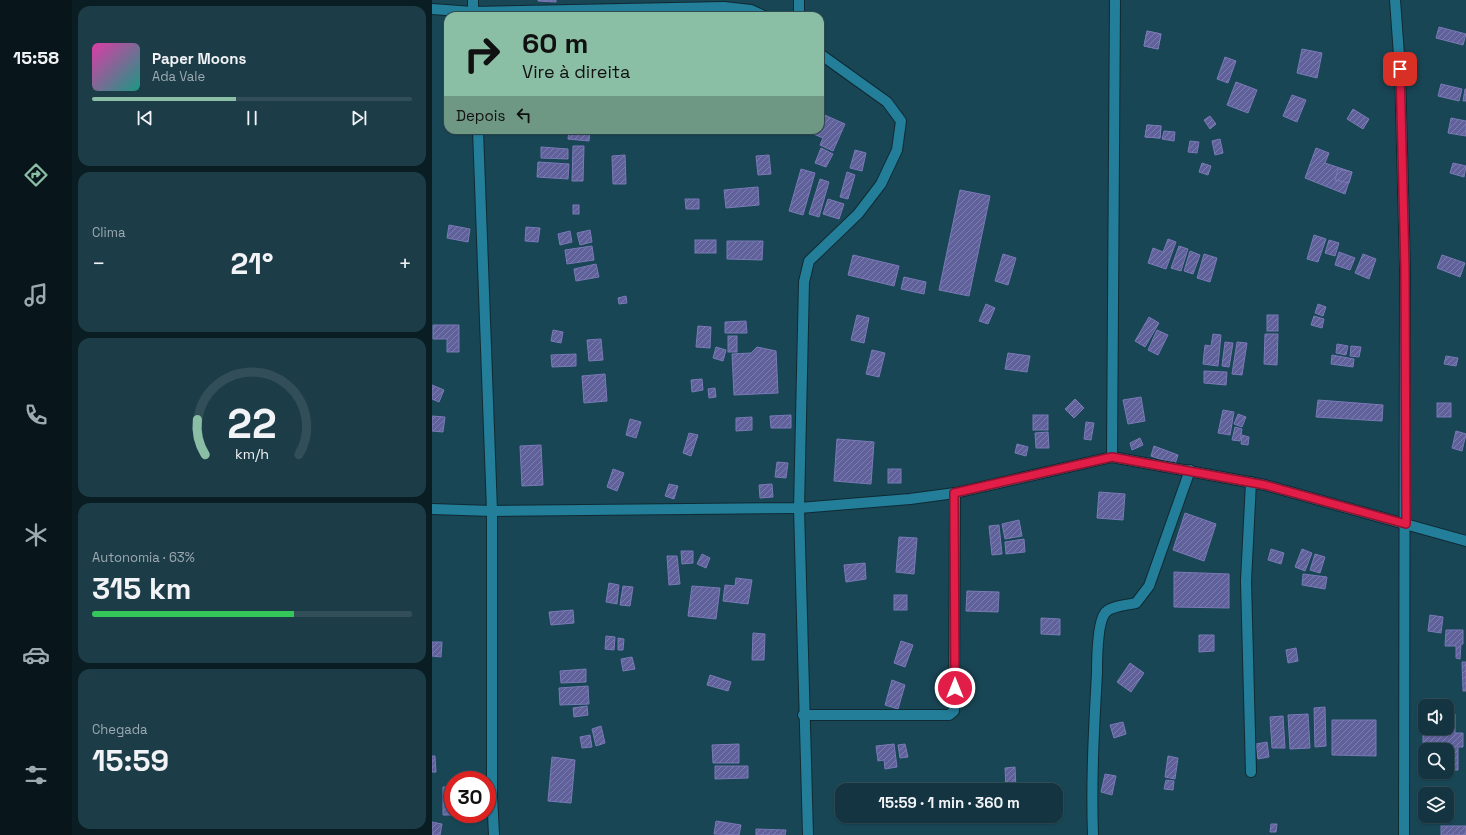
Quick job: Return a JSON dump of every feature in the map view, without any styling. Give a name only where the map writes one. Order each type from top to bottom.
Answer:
[{"type":"street","points":[[473,0],[473,12]]},
{"type":"street","points":[[799,0],[799,12]]},
{"type":"street","points":[[1112,457],[1115,0]]},
{"type":"street","points":[[1395,0],[1400,69],[1405,269],[1406,524],[1403,760],[1404,835]]},
{"type":"street","points":[[536,12],[724,6],[755,12]]},
{"type":"street","points":[[432,9],[457,12]]},
{"type":"street","points":[[808,835],[803,715],[799,508],[804,282],[809,261],[858,214],[882,184],[897,150],[901,121],[887,102],[824,57]]},
{"type":"street","points":[[478,134],[492,510],[492,795],[494,835]]},
{"type":"street","points":[[432,509],[799,508],[910,499],[954,493],[1112,457],[1251,482],[1466,541]]},
{"type":"street","points":[[1093,835],[1092,793],[1101,622],[1104,613],[1108,610],[1136,603],[1149,586],[1190,470]]},
{"type":"street","points":[[1251,482],[1246,581],[1251,772]]},
{"type":"street","points":[[803,715],[948,715],[954,711],[954,493]]},
{"type":"building","points":[[556,0],[556,2],[538,1]]},
{"type":"building","points":[[1439,27],[1466,34],[1463,45],[1436,38]]},
{"type":"building","points":[[1147,31],[1161,34],[1158,49],[1144,46]]},
{"type":"building","points":[[1147,31],[1161,34],[1158,49],[1144,46]]},
{"type":"building","points":[[1302,49],[1322,53],[1317,78],[1297,73]]},
{"type":"building","points":[[1225,57],[1236,61],[1228,83],[1217,79]]},
{"type":"building","points":[[1236,82],[1257,90],[1248,113],[1227,105]]},
{"type":"building","points":[[1441,84],[1462,89],[1459,101],[1438,96]]},
{"type":"building","points":[[1465,89],[1466,101],[1463,101]]},
{"type":"building","points":[[1292,95],[1306,100],[1297,122],[1283,116]]},
{"type":"building","points":[[1353,109],[1369,119],[1363,129],[1347,119]]},
{"type":"building","points":[[824,115],[845,124],[833,151],[820,145],[823,138],[814,134],[824,134]]},
{"type":"building","points":[[1210,116],[1216,124],[1210,129],[1204,120]]},
{"type":"building","points":[[1451,118],[1466,121],[1466,136],[1448,133]]},
{"type":"building","points":[[1147,125],[1161,126],[1160,138],[1145,137]]},
{"type":"building","points":[[1147,125],[1161,126],[1160,138],[1145,137]]},
{"type":"building","points":[[1164,131],[1175,132],[1174,141],[1162,139]]},
{"type":"building","points":[[569,134],[590,134],[589,141],[568,139]]},
{"type":"building","points":[[1220,139],[1223,153],[1215,155],[1212,141]]},
{"type":"building","points":[[1190,141],[1199,142],[1197,153],[1188,152]]},
{"type":"building","points":[[573,146],[584,146],[583,181],[572,181]]},
{"type":"building","points":[[541,147],[568,149],[568,159],[541,158]]},
{"type":"building","points":[[821,148],[833,154],[826,167],[815,163]]},
{"type":"building","points":[[1316,148],[1329,153],[1325,163],[1352,172],[1345,194],[1305,178]]},
{"type":"building","points":[[855,150],[866,153],[862,171],[850,168]]},
{"type":"building","points":[[625,155],[626,184],[613,184],[612,156]]},
{"type":"building","points":[[769,155],[771,174],[758,175],[756,156]]},
{"type":"building","points":[[538,162],[569,164],[568,179],[537,177]]},
{"type":"building","points":[[1202,163],[1211,166],[1208,175],[1199,172]]},
{"type":"building","points":[[1453,163],[1466,166],[1464,177],[1450,173]]},
{"type":"building","points":[[801,169],[815,173],[803,215],[789,211]]},
{"type":"building","points":[[1338,169],[1352,172],[1349,183],[1335,180]]},
{"type":"building","points":[[847,172],[855,175],[848,199],[840,197]]},
{"type":"building","points":[[820,179],[829,182],[819,217],[809,214]]},
{"type":"building","points":[[758,187],[759,205],[726,208],[724,190]]},
{"type":"building","points":[[960,190],[990,196],[969,296],[939,290]]},
{"type":"building","points":[[685,199],[699,199],[699,209],[686,209]]},
{"type":"building","points":[[828,199],[844,204],[839,219],[823,214]]},
{"type":"building","points":[[573,205],[579,205],[579,214],[573,214]]},
{"type":"building","points":[[449,225],[470,229],[468,242],[447,238]]},
{"type":"building","points":[[526,227],[540,228],[538,242],[525,241]]},
{"type":"building","points":[[590,230],[592,242],[580,245],[577,233]]},
{"type":"building","points":[[570,231],[572,242],[560,245],[558,234]]},
{"type":"building","points":[[1314,235],[1326,239],[1318,262],[1307,259]]},
{"type":"building","points":[[1168,239],[1176,242],[1166,269],[1148,263],[1153,248],[1163,252]]},
{"type":"building","points":[[695,240],[716,240],[716,253],[695,253]]},
{"type":"building","points":[[1329,240],[1339,243],[1335,256],[1325,253]]},
{"type":"building","points":[[727,241],[763,241],[762,260],[727,259]]},
{"type":"building","points":[[592,246],[594,260],[567,264],[565,250]]},
{"type":"building","points":[[1179,246],[1188,249],[1181,271],[1171,268]]},
{"type":"building","points":[[1190,251],[1200,255],[1193,274],[1184,271]]},
{"type":"building","points":[[1339,252],[1355,258],[1350,270],[1335,265]]},
{"type":"building","points":[[1003,254],[1016,258],[1008,285],[995,281]]},
{"type":"building","points":[[1204,254],[1217,258],[1210,282],[1197,278]]},
{"type":"building","points":[[1363,254],[1376,259],[1369,279],[1355,273]]},
{"type":"building","points":[[853,255],[899,266],[894,286],[848,275]]},
{"type":"building","points":[[1442,255],[1465,263],[1460,277],[1437,268]]},
{"type":"building","points":[[596,264],[599,277],[576,281],[574,269]]},
{"type":"building","points":[[904,277],[926,282],[924,294],[901,289]]},
{"type":"building","points":[[626,296],[627,303],[619,304],[618,298]]},
{"type":"building","points":[[986,304],[995,308],[988,324],[979,321]]},
{"type":"building","points":[[1318,304],[1326,307],[1323,316],[1315,313]]},
{"type":"building","points":[[857,315],[869,318],[864,343],[851,340]]},
{"type":"building","points":[[1267,315],[1278,315],[1278,331],[1267,331]]},
{"type":"building","points":[[1314,316],[1324,319],[1322,328],[1311,325]]},
{"type":"building","points":[[1149,317],[1159,323],[1145,347],[1135,341]]},
{"type":"building","points":[[746,321],[747,333],[725,333],[725,322]]},
{"type":"building","points":[[433,325],[459,325],[459,352],[447,352],[447,339],[433,339]]},
{"type":"building","points":[[698,326],[711,327],[710,348],[696,347]]},
{"type":"building","points":[[553,330],[563,332],[561,343],[551,341]]},
{"type":"building","points":[[1157,330],[1168,335],[1158,355],[1148,350]]},
{"type":"building","points":[[1213,334],[1221,335],[1218,366],[1203,364],[1205,345],[1211,346]]},
{"type":"building","points":[[1265,334],[1278,334],[1277,365],[1264,364]]},
{"type":"building","points":[[728,336],[737,336],[737,352],[728,352]]},
{"type":"building","points":[[601,339],[603,360],[589,361],[587,340]]},
{"type":"building","points":[[1225,342],[1233,343],[1229,367],[1222,366]]},
{"type":"building","points":[[1237,342],[1247,343],[1242,375],[1232,374]]},
{"type":"building","points":[[1337,344],[1348,346],[1346,355],[1336,353]]},
{"type":"building","points":[[1351,346],[1361,347],[1359,357],[1350,356]]},
{"type":"building","points":[[716,347],[726,350],[723,361],[713,358]]},
{"type":"building","points":[[757,347],[776,351],[778,393],[734,395],[732,354],[751,353]]},
{"type":"building","points":[[872,350],[885,353],[879,377],[866,374]]},
{"type":"building","points":[[1008,353],[1030,356],[1027,372],[1005,369]]},
{"type":"building","points":[[576,354],[576,366],[552,367],[551,355]]},
{"type":"building","points":[[1332,355],[1354,359],[1353,367],[1331,364]]},
{"type":"building","points":[[1446,356],[1458,358],[1456,366],[1444,364]]},
{"type":"building","points":[[1204,371],[1227,372],[1226,385],[1204,383]]},
{"type":"building","points":[[605,374],[607,401],[584,403],[582,376]]},
{"type":"building","points":[[702,379],[703,390],[692,392],[691,380]]},
{"type":"building","points":[[432,385],[444,390],[439,402],[432,399]]},
{"type":"building","points":[[715,388],[716,397],[709,398],[708,389]]},
{"type":"building","points":[[1141,397],[1145,421],[1128,424],[1123,400]]},
{"type":"building","points":[[1075,399],[1084,408],[1074,418],[1065,409]]},
{"type":"building","points":[[1318,400],[1383,405],[1382,421],[1316,417]]},
{"type":"building","points":[[1437,403],[1451,403],[1451,417],[1437,417]]},
{"type":"building","points":[[1223,410],[1234,412],[1230,435],[1218,433]]},
{"type":"building","points":[[1238,414],[1246,417],[1242,427],[1234,424]]},
{"type":"building","points":[[791,415],[791,428],[771,428],[770,416]]},
{"type":"building","points":[[1033,415],[1048,415],[1048,430],[1033,430]]},
{"type":"building","points":[[432,416],[445,417],[443,432],[432,431]]},
{"type":"building","points":[[752,417],[752,430],[736,431],[736,418]]},
{"type":"building","points":[[630,419],[641,422],[636,438],[626,435]]},
{"type":"building","points":[[1086,422],[1094,423],[1091,440],[1084,439]]},
{"type":"building","points":[[1235,427],[1242,429],[1240,441],[1232,440]]},
{"type":"building","points":[[1456,431],[1466,434],[1462,451],[1452,448]]},
{"type":"building","points":[[1048,432],[1049,448],[1036,448],[1035,433]]},
{"type":"building","points":[[689,433],[698,435],[691,456],[683,453]]},
{"type":"building","points":[[1242,435],[1249,437],[1248,445],[1241,444]]},
{"type":"building","points":[[1140,438],[1143,445],[1132,450],[1130,443]]},
{"type":"building","points":[[837,439],[874,442],[871,484],[834,481]]},
{"type":"building","points":[[1017,444],[1028,447],[1026,456],[1015,453]]},
{"type":"building","points":[[541,445],[543,485],[522,486],[520,446]]},
{"type":"building","points":[[1154,446],[1178,455],[1175,464],[1151,456]]},
{"type":"building","points":[[777,462],[788,463],[786,478],[775,477]]},
{"type":"building","points":[[613,469],[624,473],[617,491],[607,487]]},
{"type":"building","points":[[888,469],[901,469],[901,483],[888,483]]},
{"type":"building","points":[[669,484],[678,486],[674,499],[665,496]]},
{"type":"building","points":[[772,484],[773,497],[760,498],[759,485]]},
{"type":"building","points":[[1099,492],[1125,494],[1123,520],[1097,518]]},
{"type":"building","points":[[1185,513],[1216,524],[1204,561],[1173,550]]},
{"type":"building","points":[[1019,520],[1022,536],[1005,539],[1002,524]]},
{"type":"building","points":[[999,525],[1002,554],[992,555],[989,526]]},
{"type":"building","points":[[899,537],[917,538],[914,574],[896,572]]},
{"type":"building","points":[[1024,539],[1025,552],[1006,554],[1005,542]]},
{"type":"building","points":[[1271,549],[1284,553],[1281,564],[1268,560]]},
{"type":"building","points":[[1302,549],[1312,553],[1305,571],[1295,567]]},
{"type":"building","points":[[681,551],[693,551],[693,563],[682,564]]},
{"type":"building","points":[[702,554],[710,558],[706,568],[697,564]]},
{"type":"building","points":[[1315,554],[1325,557],[1320,573],[1310,570]]},
{"type":"building","points":[[667,556],[677,556],[680,584],[669,585]]},
{"type":"building","points":[[865,563],[866,579],[846,582],[844,565]]},
{"type":"building","points":[[1174,572],[1229,574],[1229,608],[1174,607]]},
{"type":"building","points":[[1303,574],[1327,577],[1325,589],[1302,585]]},
{"type":"building","points":[[736,578],[752,580],[748,604],[723,601],[725,585],[735,586]]},
{"type":"building","points":[[609,583],[619,585],[617,604],[606,602]]},
{"type":"building","points":[[623,586],[633,587],[630,606],[620,605]]},
{"type":"building","points":[[692,586],[720,588],[716,619],[688,616]]},
{"type":"building","points":[[967,591],[999,592],[998,612],[966,611]]},
{"type":"building","points":[[894,595],[907,595],[907,610],[894,610]]},
{"type":"building","points":[[573,610],[574,623],[551,625],[549,612]]},
{"type":"building","points":[[1430,615],[1443,617],[1441,633],[1428,631]]},
{"type":"building","points":[[1041,618],[1060,619],[1060,635],[1041,634]]},
{"type":"building","points":[[1446,630],[1463,630],[1463,644],[1461,644],[1460,659],[1456,658],[1456,646],[1445,646]]},
{"type":"building","points":[[753,633],[765,634],[764,660],[752,660]]},
{"type":"building","points":[[1199,635],[1214,635],[1214,651],[1199,652]]},
{"type":"building","points":[[606,636],[615,637],[614,650],[605,649]]},
{"type":"building","points":[[618,638],[624,639],[623,650],[618,650]]},
{"type":"building","points":[[901,641],[913,645],[905,667],[894,663]]},
{"type":"building","points":[[432,642],[442,642],[441,657],[432,656]]},
{"type":"building","points":[[1296,648],[1298,661],[1288,663],[1286,650]]},
{"type":"building","points":[[632,657],[635,669],[623,671],[621,659]]},
{"type":"building","points":[[1462,662],[1466,662],[1466,691],[1463,691]]},
{"type":"building","points":[[1130,663],[1144,673],[1131,692],[1117,682]]},
{"type":"building","points":[[586,669],[586,682],[561,683],[560,671]]},
{"type":"building","points":[[710,675],[731,682],[728,691],[707,685]]},
{"type":"building","points":[[892,680],[905,685],[898,709],[885,705]]},
{"type":"building","points":[[588,686],[589,704],[560,705],[559,688]]},
{"type":"building","points":[[587,706],[588,715],[574,717],[573,708]]},
{"type":"building","points":[[1325,707],[1326,746],[1315,747],[1314,708]]},
{"type":"building","points":[[1308,714],[1310,748],[1290,749],[1288,715]]},
{"type":"building","points":[[1455,714],[1455,733],[1463,733],[1463,747],[1458,747],[1458,770],[1454,770],[1454,743],[1423,743],[1423,735],[1454,735]]},
{"type":"building","points":[[1283,716],[1285,748],[1272,748],[1270,717]]},
{"type":"building","points":[[1332,720],[1376,720],[1376,756],[1332,755]]},
{"type":"building","points":[[1123,722],[1126,734],[1114,738],[1110,725]]},
{"type":"building","points":[[601,726],[605,743],[596,746],[592,729]]},
{"type":"building","points":[[590,735],[592,747],[582,748],[580,737]]},
{"type":"building","points":[[1267,742],[1269,757],[1258,759],[1256,744]]},
{"type":"building","points":[[739,744],[739,763],[713,763],[712,745]]},
{"type":"building","points":[[894,744],[897,767],[885,769],[884,760],[878,761],[876,746]]},
{"type":"building","points":[[905,744],[908,757],[900,758],[898,745]]},
{"type":"building","points":[[432,756],[435,756],[436,772],[432,772]]},
{"type":"building","points":[[1168,756],[1178,758],[1175,779],[1165,777]]},
{"type":"building","points":[[552,757],[575,760],[571,803],[548,801]]},
{"type":"building","points":[[715,766],[748,766],[748,778],[715,779]]},
{"type":"building","points":[[1015,767],[1016,783],[1006,783],[1005,768]]},
{"type":"building","points":[[1105,774],[1116,776],[1112,795],[1101,792]]},
{"type":"building","points":[[1166,780],[1174,781],[1173,790],[1164,789]]},
{"type":"building","points":[[443,787],[444,787],[444,815]]},
{"type":"building","points":[[716,821],[741,825],[739,835],[714,834]]},
{"type":"building","points":[[432,822],[442,824],[440,835],[432,835]]},
{"type":"building","points":[[1271,824],[1277,824],[1276,832],[1270,832]]},
{"type":"building","points":[[1441,826],[1466,826],[1466,835],[1441,835]]},
{"type":"building","points":[[756,829],[786,830],[785,835],[756,835]]},
{"type":"route","points":[[955,688],[954,493],[1112,457],[1230,477],[1265,485],[1406,524],[1405,269],[1400,69]]}]
